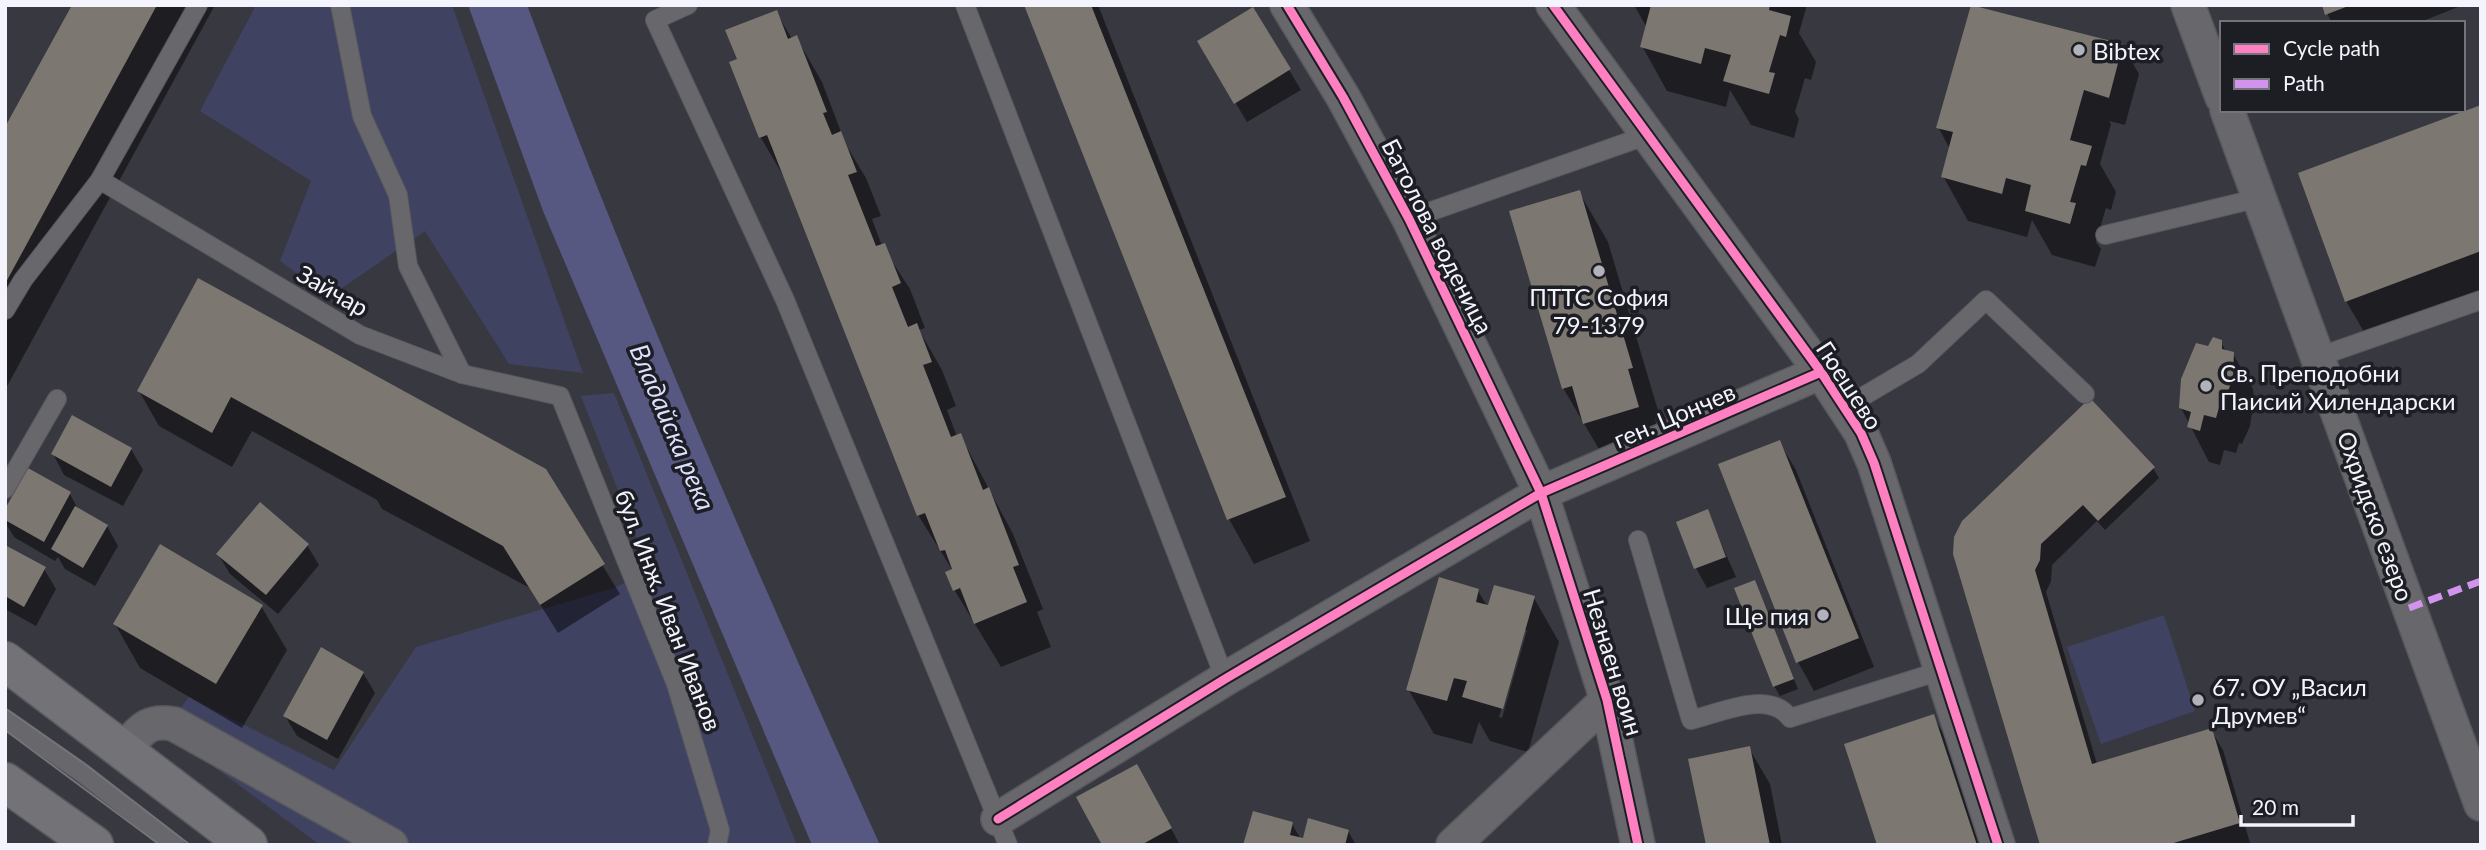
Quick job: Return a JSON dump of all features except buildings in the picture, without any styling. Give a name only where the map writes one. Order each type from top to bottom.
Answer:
[{"type":"main road","points":[[5,661],[248,845]]},
{"type":"main road","points":[[5,782],[94,845]]},
{"type":"street","name":"Батолова воденица","points":[[1287,5],[1343,97],[1409,219],[1541,492]]},
{"type":"street","name":"Гюешево","points":[[1553,5],[1821,372],[1861,433],[1874,463],[1998,845]]},
{"type":"street","points":[[2188,5],[2220,92]]},
{"type":"street","name":"Охридско езеро","points":[[2228,112],[2481,804]]},
{"type":"street","name":"ген. Цончев","points":[[1003,832],[1224,679],[1541,492],[1821,372]]},
{"type":"street","name":"Незнаен воин","points":[[1541,492],[1619,741],[1639,845]]},
{"type":"street","points":[[1453,845],[1607,700]]},
{"type":"street","points":[[124,750],[144,727],[158,721],[174,724],[391,845]]},
{"type":"lane","points":[[5,310],[23,280],[100,180],[198,5]]},
{"type":"lane","points":[[340,5],[362,116],[398,195],[408,266],[462,374]]},
{"type":"lane","points":[[688,5],[655,20],[785,300],[1003,832]]},
{"type":"lane","points":[[965,5],[1224,679]]},
{"type":"lane","points":[[1409,219],[1648,135]]},
{"type":"lane","name":"Зайчар","points":[[100,180],[360,335],[462,374],[560,396]]},
{"type":"lane","points":[[2105,235],[2259,198]]},
{"type":"lane","points":[[1846,407],[1918,364],[1986,300],[2085,394]]},
{"type":"lane","points":[[2318,357],[2481,300]]},
{"type":"lane","name":"бул. Инж. Иван Иванов","points":[[560,396],[676,684],[720,830],[717,845]]},
{"type":"lane","points":[[5,489],[57,399]]},
{"type":"lane","points":[[1638,540],[1691,720],[1769,703],[1782,707],[1790,719],[1940,671]]},
{"type":"lane","points":[[5,719],[81,772],[175,845]]},
{"type":"shaded area","points":[[256,5],[452,5],[583,373],[509,364],[425,231],[329,297],[280,261],[311,181],[200,111]]},
{"type":"shaded area","points":[[614,393],[797,845],[320,845],[164,730],[189,697],[334,770],[416,647],[613,588],[650,572],[581,396]]},
{"type":"shaded area","points":[[2164,615],[2195,711],[2101,744],[2067,647]]},
{"type":"water","name":"Владайска река","points":[[468,5],[527,5],[609,217],[696,428],[880,845],[812,845],[543,211]]},
{"type":"tram line","points":[[5,708],[85,764],[190,845]]},
{"type":"tram line","points":[[5,730],[160,845]]},
{"type":"marked path","points":[[2409,608],[2481,581]]},
{"type":"cycle path","points":[[1287,5],[1343,97],[1409,219],[1541,493],[1607,700],[1638,845]]},
{"type":"cycle path","points":[[1553,5],[1821,372],[1861,433],[1874,463],[1998,845]]},
{"type":"cycle path","points":[[998,819],[1225,679],[1541,493],[1821,372]]},
{"type":"place","name":"Bibtex","points":[[2079,50]]},
{"type":"place","name":"ПТТС София 79-1379","points":[[1599,271]]},
{"type":"place","name":"Св. Преподобни Паисий Хилендарски","points":[[2206,386]]},
{"type":"place","name":"Ще пия","points":[[1823,615]]},
{"type":"place","name":"67. ОУ „Васил Друмев“","points":[[2198,700]]}]
